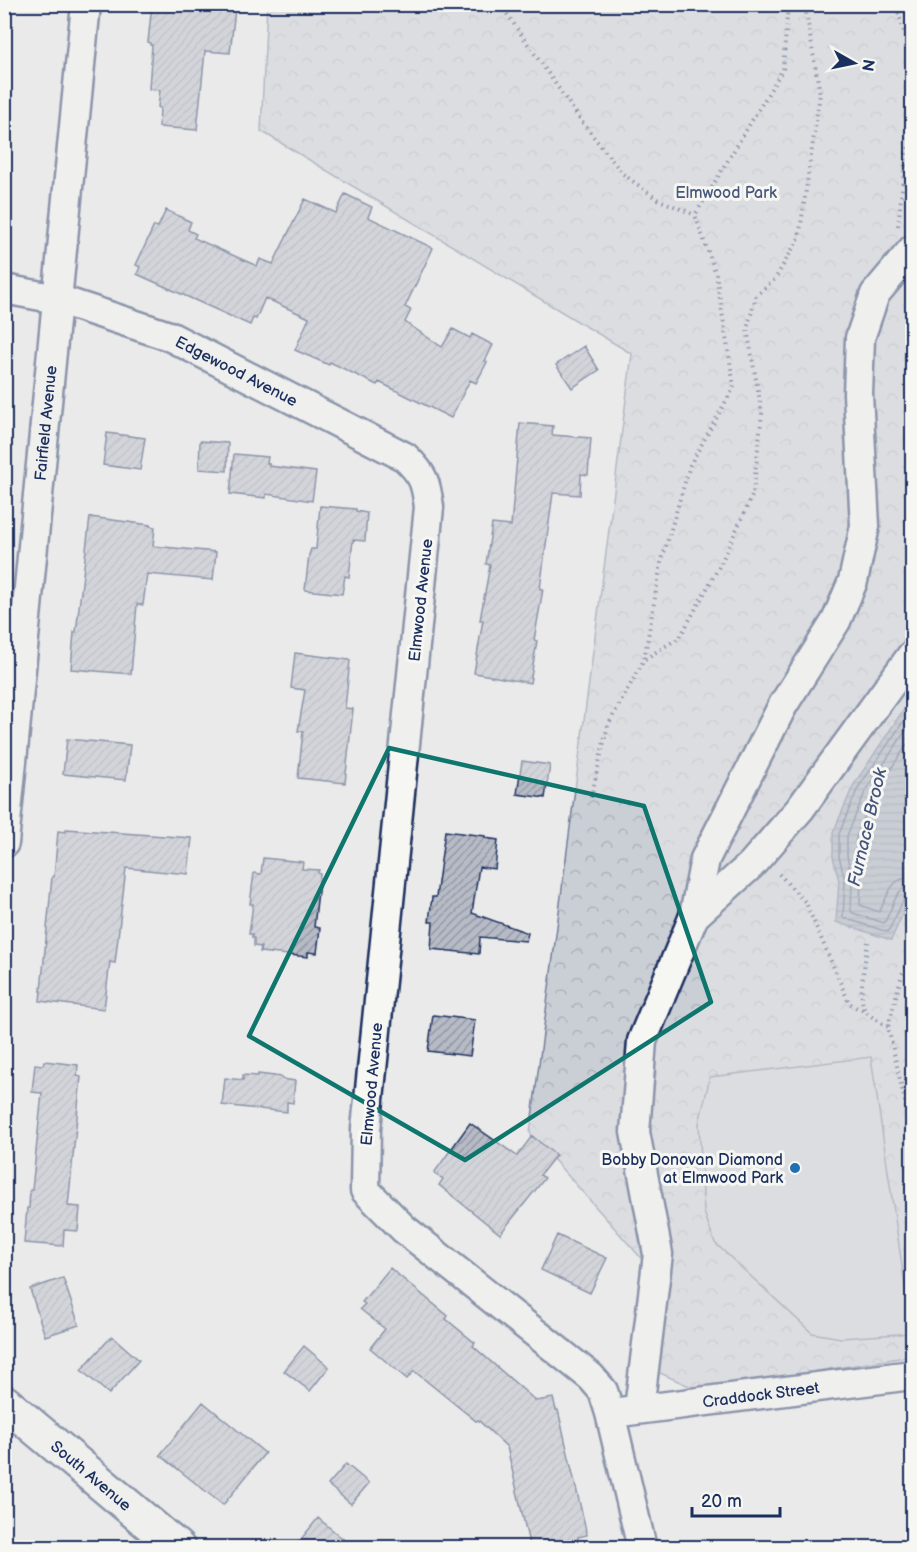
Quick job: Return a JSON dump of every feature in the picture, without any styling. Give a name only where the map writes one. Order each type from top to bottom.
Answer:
[{"type":"main road","name":"South Avenue","points":[[4,1402],[178,1548]]},
{"type":"street","name":"Fairfield Avenue","points":[[4,843],[86,4]]},
{"type":"street","points":[[639,1409],[658,1254],[635,1132],[642,1041],[694,916],[705,859],[783,705],[836,621],[853,581],[865,526],[858,394],[860,338],[875,294],[912,250]]},
{"type":"street","name":"Edgewood Avenue","points":[[4,290],[57,299],[169,336],[405,457],[417,468],[426,485],[429,507]]},
{"type":"street","name":"Elmwood Avenue","points":[[429,507],[366,1129],[365,1190],[404,1229],[591,1377],[603,1391],[642,1548]]},
{"type":"street","points":[[694,916],[755,860],[800,809],[912,655]]},
{"type":"street","name":"Craddock Street","points":[[610,1413],[912,1375]]},
{"type":"path","points":[[500,4],[582,122],[623,174],[657,199],[695,215],[716,274],[734,387],[690,465],[661,563],[644,660],[608,725],[591,796]]},
{"type":"path","points":[[695,215],[783,69],[788,4]]},
{"type":"path","points":[[644,660],[680,637],[721,563],[753,494],[762,413],[747,329],[756,296],[775,279],[799,238],[820,94],[803,4]]},
{"type":"path","points":[[890,4],[898,12],[912,58]]},
{"type":"path","points":[[898,12],[912,12]]},
{"type":"path","points":[[892,274],[906,153],[912,139]]},
{"type":"path","points":[[755,860],[781,875],[806,903],[849,1003],[866,1011],[888,1027]]},
{"type":"path","points":[[866,1011],[862,996],[868,942]]},
{"type":"path","points":[[912,957],[902,974],[888,1027],[912,1132]]},
{"type":"highlighted area","points":[[389,748],[644,806],[711,1002],[465,1160],[249,1036]]},
{"type":"green space","name":"Elmwood Park","points":[[267,5],[912,5],[912,1356],[698,1390],[631,1360],[642,1259],[530,1133],[632,354],[261,131]]},
{"type":"green space","name":"Bobby Donovan Diamond at Elmwood Park","points":[[871,1057],[912,1333],[841,1338],[812,1333],[715,1243],[704,1212],[699,1123],[710,1077]]},
{"type":"water","name":"Furnace Brook","points":[[912,699],[912,894],[891,940],[836,922],[839,881],[833,857],[833,833],[853,786]]},
{"type":"building","points":[[152,4],[201,4],[201,6],[235,9],[230,53],[205,51],[197,130],[159,127],[160,90],[149,89],[152,45],[148,42]]},
{"type":"building","points":[[345,194],[372,207],[368,217],[433,248],[405,307],[411,310],[405,322],[442,347],[453,329],[470,338],[472,334],[493,345],[476,383],[470,380],[451,418],[379,382],[377,385],[330,362],[329,365],[295,350],[309,318],[265,298],[256,319],[253,318],[250,325],[137,274],[140,267],[136,265],[154,226],[158,227],[166,210],[191,222],[188,230],[196,234],[194,238],[257,266],[260,259],[273,264],[305,199],[336,213]]},
{"type":"building","points":[[584,346],[599,370],[572,388],[556,365]]},
{"type":"building","points":[[520,423],[553,426],[552,435],[591,438],[588,475],[581,474],[580,495],[553,493],[540,589],[543,589],[534,640],[537,641],[530,683],[474,673],[483,620],[480,620],[490,565],[486,564],[492,524],[511,526]]},
{"type":"building","points":[[107,433],[145,438],[140,470],[103,465]]},
{"type":"building","points":[[200,441],[228,443],[227,471],[199,469]]},
{"type":"building","points":[[234,454],[268,457],[269,466],[316,472],[312,501],[266,494],[266,498],[230,494]]},
{"type":"building","points":[[320,506],[356,509],[356,511],[367,513],[365,541],[353,540],[349,577],[345,576],[342,594],[305,590],[309,555],[311,549],[316,549]]},
{"type":"building","points":[[90,517],[155,527],[153,546],[216,552],[213,580],[147,574],[143,605],[137,604],[131,674],[71,669]]},
{"type":"building","points":[[295,653],[350,660],[345,708],[353,709],[345,783],[298,778],[303,731],[298,731],[305,690],[291,688]]},
{"type":"building","points":[[67,739],[130,745],[126,780],[63,774]]},
{"type":"building","points":[[522,761],[550,765],[545,798],[517,794]]},
{"type":"building","points":[[66,829],[192,838],[188,874],[126,868],[115,963],[110,962],[104,1009],[40,1001],[58,831],[66,832]]},
{"type":"building","points":[[445,831],[498,840],[495,869],[479,867],[472,913],[528,933],[526,941],[480,937],[479,954],[431,949],[433,922],[429,922],[432,897],[436,897]]},
{"type":"building","points":[[263,858],[303,862],[302,869],[319,870],[314,927],[320,928],[317,953],[308,952],[308,957],[260,952],[261,947],[254,946],[254,938],[252,934],[249,934],[253,904],[250,904],[254,873],[261,874]]},
{"type":"building","points":[[433,1015],[475,1020],[470,1056],[428,1051]]},
{"type":"building","points":[[44,1061],[78,1065],[77,1076],[81,1077],[68,1206],[80,1207],[78,1231],[64,1230],[63,1246],[24,1243],[42,1093],[32,1092],[35,1064],[43,1065]]},
{"type":"building","points":[[258,1074],[295,1081],[293,1103],[287,1102],[287,1112],[222,1105],[225,1078],[243,1080],[243,1075],[258,1076]]},
{"type":"building","points":[[470,1123],[517,1156],[532,1136],[556,1155],[540,1175],[545,1178],[500,1234],[439,1185],[443,1179],[434,1173]]},
{"type":"building","points":[[557,1235],[607,1258],[590,1293],[541,1270]]},
{"type":"building","points":[[390,1268],[448,1316],[446,1319],[475,1343],[473,1346],[536,1401],[553,1398],[556,1410],[558,1410],[587,1535],[578,1537],[578,1540],[544,1548],[530,1548],[507,1447],[478,1420],[476,1421],[414,1371],[407,1379],[370,1348],[385,1329],[360,1309],[365,1304],[362,1302]]},
{"type":"building","points":[[63,1278],[79,1325],[45,1336],[30,1289]]},
{"type":"building","points":[[112,1336],[139,1360],[109,1394],[81,1370]]},
{"type":"building","points":[[304,1346],[329,1367],[310,1391],[284,1371]]},
{"type":"building","points":[[203,1402],[265,1453],[223,1505],[160,1455]]},
{"type":"building","points":[[346,1464],[369,1483],[351,1504],[328,1485]]},
{"type":"building","points":[[318,1518],[354,1548],[294,1548]]},
{"type":"place","name":"Bobby Donovan Diamond at Elmwood Park","points":[[795,1168]]}]
